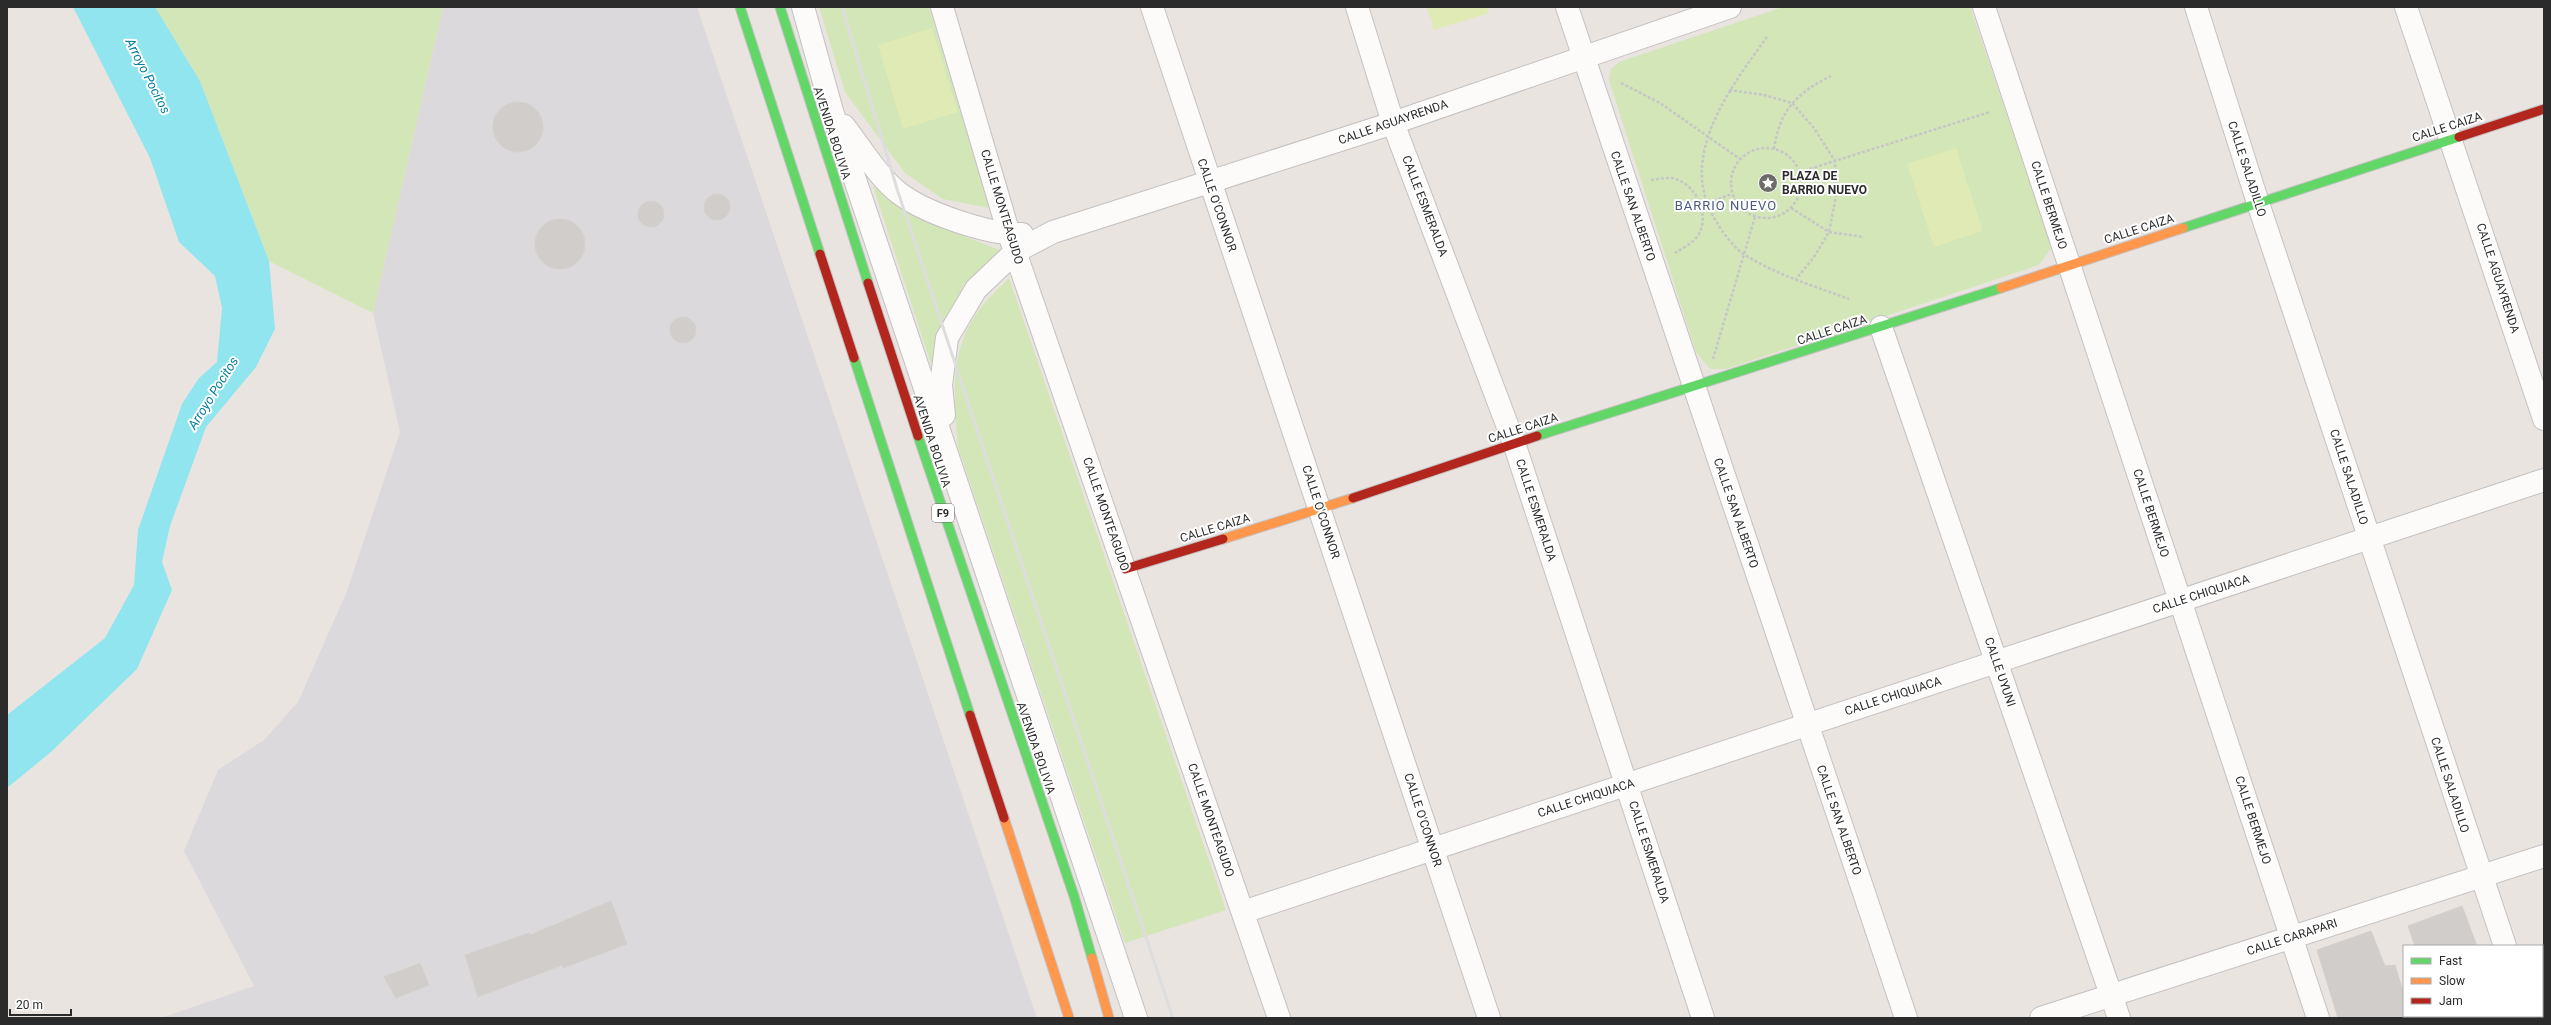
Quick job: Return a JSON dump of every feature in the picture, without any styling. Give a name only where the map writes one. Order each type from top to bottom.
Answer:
[{"type":"main road","points":[[740,7],[1069,1018]]},
{"type":"main road","name":"AVENIDA BOLIVIA","points":[[780,7],[797,66],[950,536],[1074,896],[1109,1018]]},
{"type":"main road","name":"CALLE CAIZA","points":[[1125,569],[1320,509],[1514,443],[1881,327],[2544,108]]},
{"type":"street","points":[[803,7],[832,111],[948,453],[1136,1018]]},
{"type":"street","name":"CALLE MONTEAGUDO","points":[[942,7],[1012,243],[1279,1018]]},
{"type":"street","name":"CALLE O'CONNOR","points":[[1152,7],[1488,1018]]},
{"type":"street","name":"CALLE ESMERALDA","points":[[1357,7],[1393,123],[1514,443],[1703,1018]]},
{"type":"street","name":"CALLE SAN ALBERTO","points":[[1567,7],[1693,387],[1906,1018]]},
{"type":"street","name":"CALLE AGUAYRENDA","points":[[948,453],[941,385],[947,338],[976,289],[1012,243],[1053,232],[1210,183],[1393,123],[1730,7]]},
{"type":"street","name":"CALLE BERMEJO","points":[[1984,7],[2318,1018]]},
{"type":"street","name":"CALLE SALADILLO","points":[[2196,7],[2258,203],[2505,945]]},
{"type":"street","name":"CALLE AGUAYRENDA","points":[[2406,7],[2544,419]]},
{"type":"street","points":[[797,66],[867,157],[898,192],[945,218],[1012,243]]},
{"type":"street","name":"CALLE UYUNI","points":[[1881,327],[2119,1018]]},
{"type":"street","name":"CALLE CHIQUIACA","points":[[1243,912],[2544,480]]},
{"type":"street","name":"CALLE CARAPARI","points":[[2041,1018],[2544,856]]},
{"type":"path","points":[[1767,37],[1729,90],[1708,136],[1701,172],[1705,204],[1723,233],[1744,254],[1796,279],[1849,299]]},
{"type":"path","points":[[1774,148],[1777,131],[1792,103],[1807,88],[1831,76]]},
{"type":"path","points":[[1621,83],[1660,103],[1740,160]]},
{"type":"path","points":[[1729,90],[1764,95],[1792,103],[1814,128],[1835,161],[1836,196],[1829,232],[1814,257],[1796,279]]},
{"type":"path","points":[[1800,172],[1990,112]]},
{"type":"path","points":[[1762,148],[1774,148],[1786,153],[1795,162],[1800,172],[1801,192],[1791,208],[1774,218],[1755,217],[1745,212],[1737,204],[1732,194],[1732,176],[1740,160],[1750,152],[1762,148]]},
{"type":"path","points":[[1651,180],[1669,178],[1678,179],[1688,186],[1701,205],[1703,222],[1698,235],[1688,246],[1675,253]]},
{"type":"path","points":[[1701,205],[1732,194]]},
{"type":"path","points":[[1791,208],[1829,232],[1864,237]]},
{"type":"path","points":[[1713,361],[1755,217]]},
{"type":"shaded area","points":[[443,7],[697,7],[1037,1018],[161,1018],[254,986],[184,851],[218,770],[264,740],[298,702],[347,591],[400,432],[373,313]]},
{"type":"green space","points":[[155,7],[443,7],[373,313],[269,261],[200,81]]},
{"type":"green space","points":[[819,7],[929,7],[989,208],[943,199],[905,173],[845,92]]},
{"type":"green space","points":[[1427,7],[1487,7],[1489,13],[1434,30]]},
{"type":"green space","points":[[1783,7],[1970,7],[2052,247],[2039,265],[1726,369],[1710,369],[1696,352],[1609,80],[1611,69],[1619,62]]},
{"type":"green space","points":[[932,28],[958,112],[903,129],[878,45]]},
{"type":"green space","points":[[1956,148],[1983,231],[1934,247],[1907,164]]},
{"type":"green space","points":[[873,186],[920,219],[1002,251],[964,284],[950,314],[931,364]]},
{"type":"green space","points":[[1009,278],[1226,910],[1125,943],[958,447],[955,393],[958,358],[962,341],[980,309]]},
{"type":"water","name":"Arroyo Pocitos","points":[[73,7],[155,7],[200,81],[269,261],[275,329],[256,367],[206,427],[170,526],[162,562],[172,590],[137,669],[51,752],[7,788],[7,715],[105,638],[134,585],[138,530],[182,404],[199,378],[217,362],[222,308],[215,276],[179,242],[150,158]]},
{"type":"building","points":[[518,102],[527,104],[536,109],[541,118],[543,127],[541,136],[536,145],[527,150],[518,152],[509,150],[500,145],[495,136],[493,127],[495,118],[500,109],[509,104]]},
{"type":"building","points":[[717,194],[726,198],[730,207],[726,216],[717,220],[708,216],[704,207],[708,198]]},
{"type":"building","points":[[651,201],[660,205],[664,214],[660,223],[651,227],[642,223],[638,214],[642,205]]},
{"type":"building","points":[[560,219],[569,221],[578,226],[583,235],[585,244],[583,253],[578,262],[569,267],[560,269],[551,267],[542,262],[537,253],[535,244],[537,235],[542,226],[551,221]]},
{"type":"building","points":[[683,317],[692,321],[696,330],[692,339],[683,343],[674,339],[670,330],[674,321]]},
{"type":"building","points":[[611,901],[627,944],[563,968],[562,965],[478,997],[465,955],[529,933],[530,935]]},
{"type":"building","points":[[2462,906],[2477,945],[2415,945],[2408,926]]},
{"type":"building","points":[[2371,931],[2385,966],[2395,965],[2403,992],[2404,1018],[2338,1018],[2317,950]]},
{"type":"building","points":[[420,963],[429,985],[396,998],[384,977]]},
{"type":"railway","points":[[842,7],[898,192],[1173,1018]]},
{"type":"traffic: fast","points":[[740,7],[820,254]]},
{"type":"traffic: fast","points":[[780,7],[868,283]]},
{"type":"traffic: fast","points":[[2183,228],[2459,137]]},
{"type":"traffic: fast","points":[[1537,436],[2001,288]]},
{"type":"traffic: fast","points":[[854,358],[970,715]]},
{"type":"traffic: fast","points":[[918,436],[1074,896],[1092,958]]},
{"type":"traffic: slow","points":[[2001,288],[2183,228]]},
{"type":"traffic: slow","points":[[1223,539],[1353,498]]},
{"type":"traffic: slow","points":[[1004,818],[1069,1018]]},
{"type":"traffic: slow","points":[[1092,958],[1109,1018]]},
{"type":"traffic: jam","points":[[2459,137],[2544,109]]},
{"type":"traffic: jam","points":[[820,254],[854,358]]},
{"type":"traffic: jam","points":[[868,283],[918,436]]},
{"type":"traffic: jam","points":[[1353,498],[1537,436]]},
{"type":"traffic: jam","points":[[1125,569],[1223,539]]},
{"type":"traffic: jam","points":[[970,715],[1004,818]]},
{"type":"place","name":"PLAZA DE BARRIO NUEVO","points":[[1768,183]]},
{"type":"district","name":"BARRIO NUEVO","points":[[1726,205]]}]
